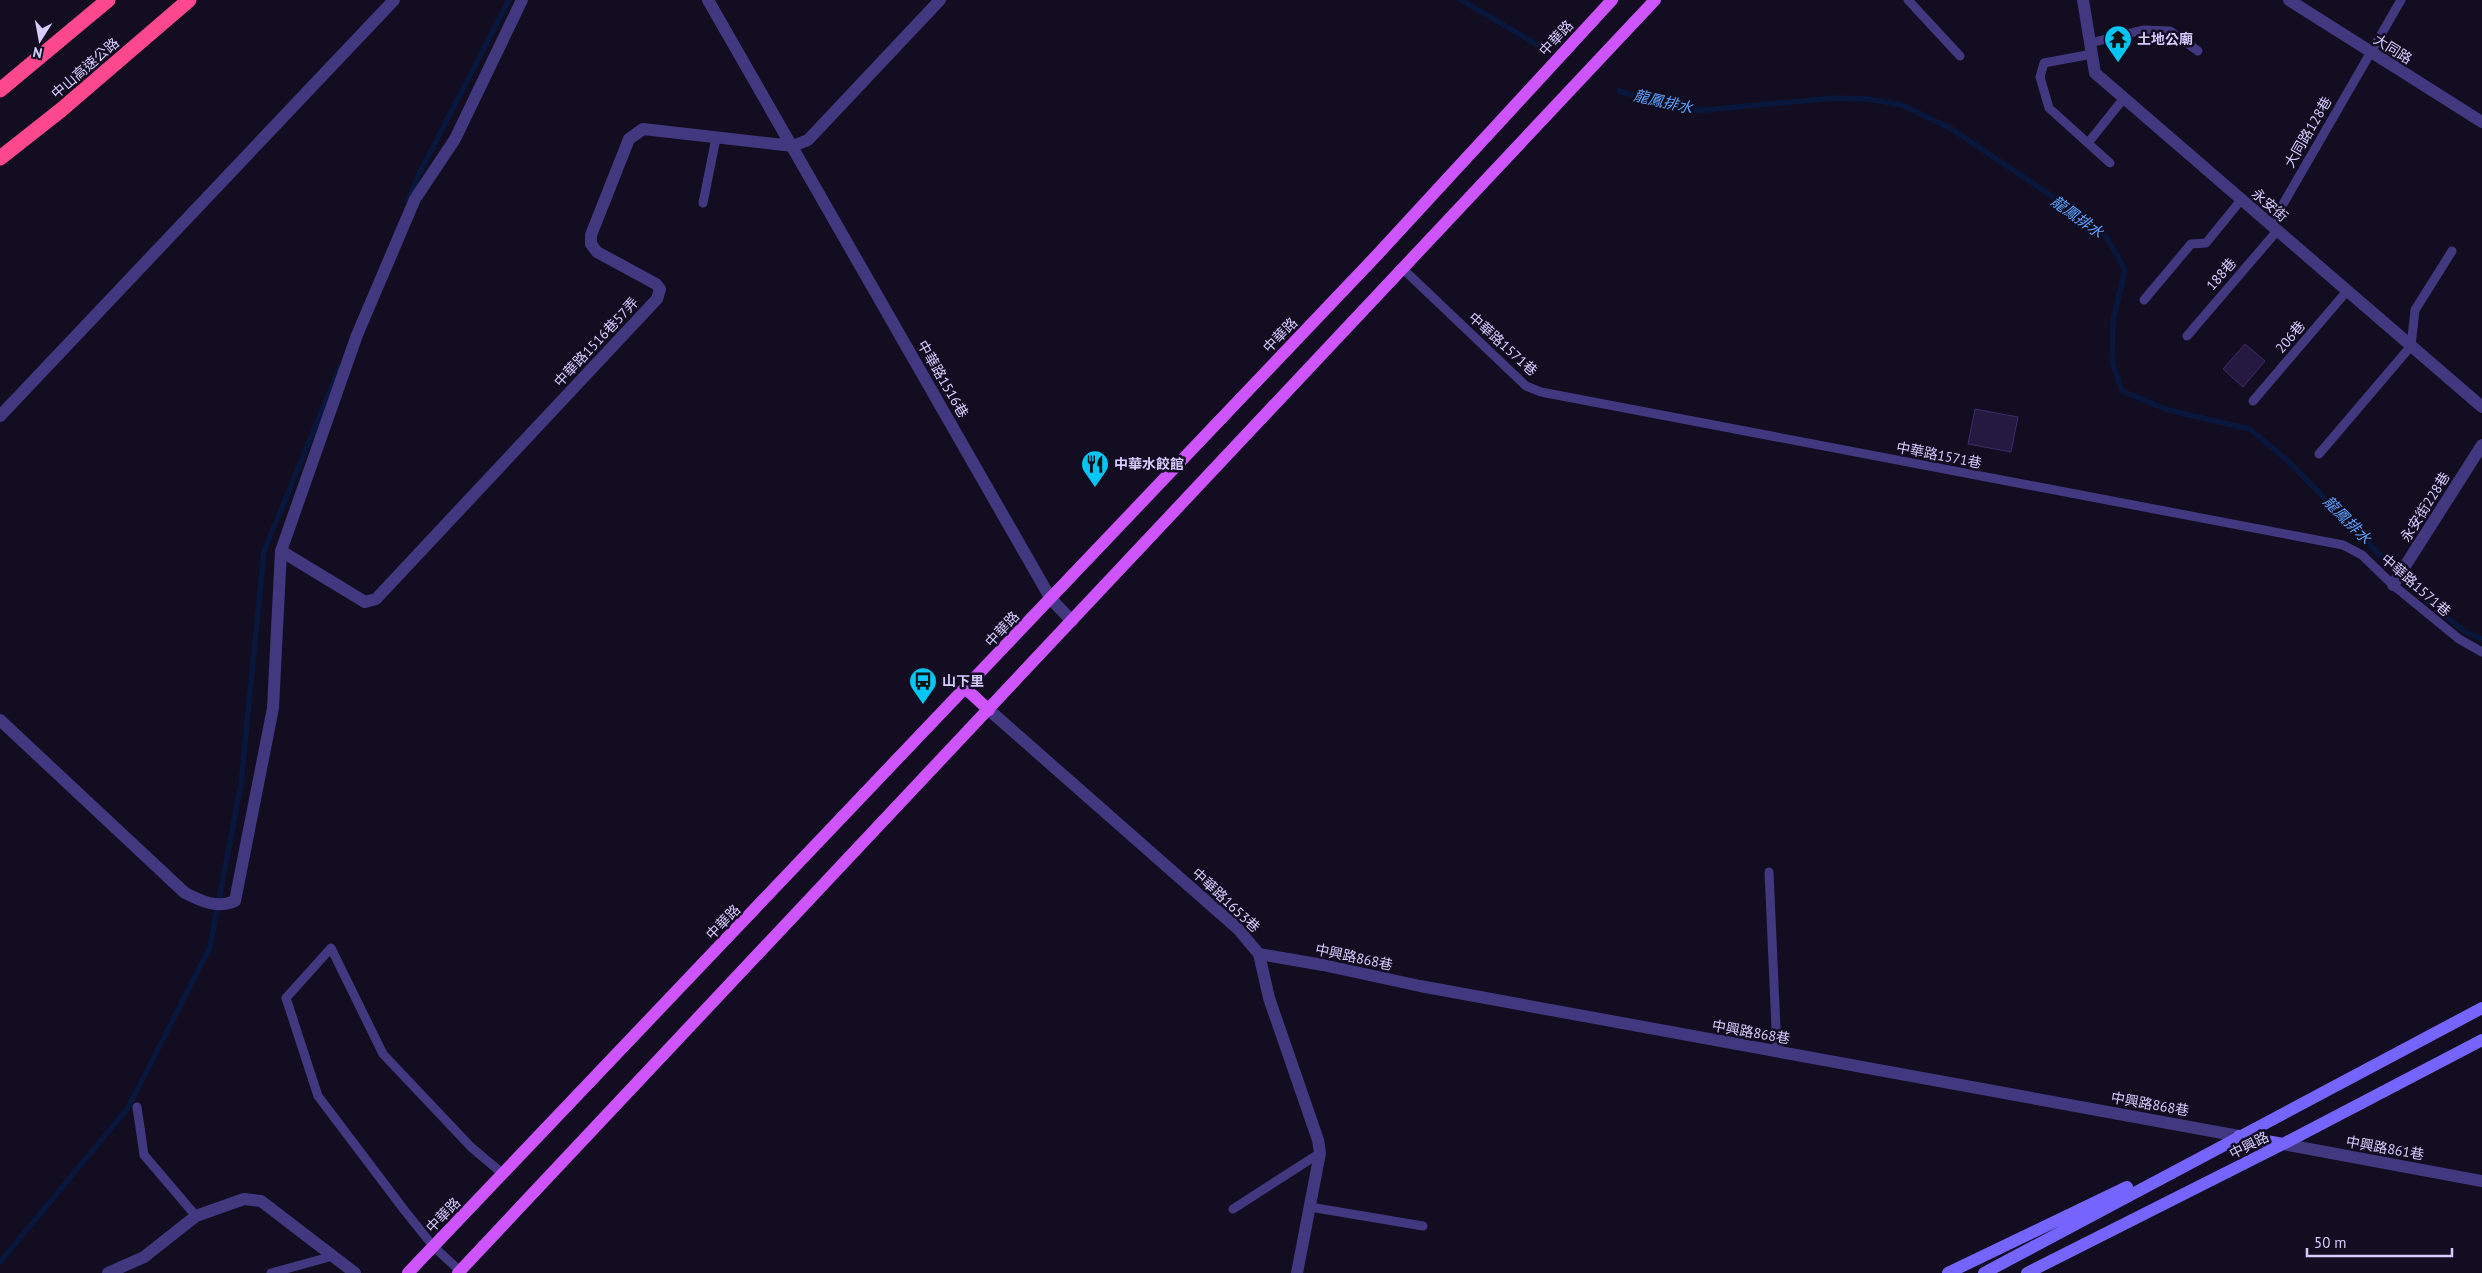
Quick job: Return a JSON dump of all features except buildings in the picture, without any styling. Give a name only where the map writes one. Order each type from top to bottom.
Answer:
[{"type":"highway","points":[[0,90],[108,0]]},
{"type":"highway","name":"中山高速公路","points":[[0,158],[61,110],[189,0]]},
{"type":"main road","name":"中華路","points":[[408,1273],[966,689],[1378,254],[1612,0]]},
{"type":"main road","points":[[459,1272],[1403,269],[1652,1]]},
{"type":"main road","points":[[966,689],[989,710]]},
{"type":"street","points":[[0,416],[394,0]]},
{"type":"street","points":[[0,720],[185,893],[203,902],[227,905],[235,901],[273,708],[281,551],[357,335],[415,199],[455,139],[522,0]]},
{"type":"street","name":"中華路1516巷","points":[[708,0],[1051,598],[1072,621]]},
{"type":"street","points":[[793,146],[808,140],[940,0]]},
{"type":"street","name":"永安街","points":[[2083,0],[2095,73],[2482,407]]},
{"type":"street","name":"大同路","points":[[2289,0],[2482,122]]},
{"type":"street","name":"中華路1516巷57弄","points":[[281,551],[365,602],[376,599],[657,299],[660,289],[656,284],[598,252],[591,244],[591,234],[629,139],[644,129],[793,146]]},
{"type":"street","name":"永安街228巷","points":[[2398,578],[2482,445]]},
{"type":"street","name":"中華路1653巷","points":[[989,710],[1238,929],[1259,954],[1269,998],[1318,1140],[1320,1153],[1297,1273]]},
{"type":"street","name":"中興路868巷","points":[[1259,954],[1323,965],[1420,986],[2239,1136]]},
{"type":"street","name":"中興路","points":[[1984,1273],[2482,1008]]},
{"type":"street","name":"中興路","points":[[2027,1273],[2284,1144],[2482,1040]]},
{"type":"street","points":[[2239,1136],[2284,1144]]},
{"type":"street","name":"中興路861巷","points":[[2284,1144],[2482,1181]]},
{"type":"street","name":"中興路","points":[[1948,1273],[2134,1184],[2156,1181]]},
{"type":"street","points":[[108,1273],[144,1257],[196,1216],[244,1199],[261,1201],[355,1273]]},
{"type":"lane","points":[[1908,0],[1960,56]]},
{"type":"lane","name":"大同路128巷","points":[[2274,228],[2369,52],[2401,0]]},
{"type":"lane","points":[[2110,163],[2049,108],[2040,77],[2044,63],[2143,30],[2170,31],[2198,51]]},
{"type":"lane","points":[[2088,143],[2124,98]]},
{"type":"lane","points":[[703,203],[716,138]]},
{"type":"lane","points":[[2144,300],[2191,244],[2206,244],[2241,200]]},
{"type":"lane","name":"188巷","points":[[2187,336],[2274,228]]},
{"type":"lane","points":[[2319,454],[2411,346],[2414,310],[2452,251]]},
{"type":"lane","name":"中華路1571巷","points":[[1403,269],[1526,386],[1541,392],[2343,545],[2398,578],[2459,639],[2482,652]]},
{"type":"lane","name":"206巷","points":[[2254,401],[2347,291]]},
{"type":"lane","points":[[1769,872],[1776,1051]]},
{"type":"lane","points":[[459,1272],[434,1246],[318,1096],[286,998],[331,948],[383,1054],[471,1147],[503,1174]]},
{"type":"lane","points":[[137,1107],[144,1155],[196,1216]]},
{"type":"lane","points":[[1234,1209],[1320,1153]]},
{"type":"lane","points":[[1310,1208],[1423,1226]]},
{"type":"lane","points":[[271,1273],[333,1256]]},
{"type":"waterway","points":[[408,201],[418,176],[509,0]]},
{"type":"waterway","name":"龍鳳排水","points":[[1461,0],[1538,45]]},
{"type":"waterway","name":"龍鳳排水","points":[[1619,91],[1694,111],[1834,98],[1867,99],[1902,105],[1950,128],[2055,198],[2106,236],[2125,270],[2113,320],[2112,361],[2122,391],[2168,410],[2250,429],[2291,464],[2428,601],[2465,632],[2482,639]]},
{"type":"waterway","points":[[0,1262],[128,1108],[210,947],[241,784],[264,551],[340,367]]},
{"type":"place","name":"土地公廟","points":[[2118,63]]},
{"type":"place","name":"中華水餃館","points":[[1095,488]]},
{"type":"place","name":"山下里","points":[[923,705]]}]
